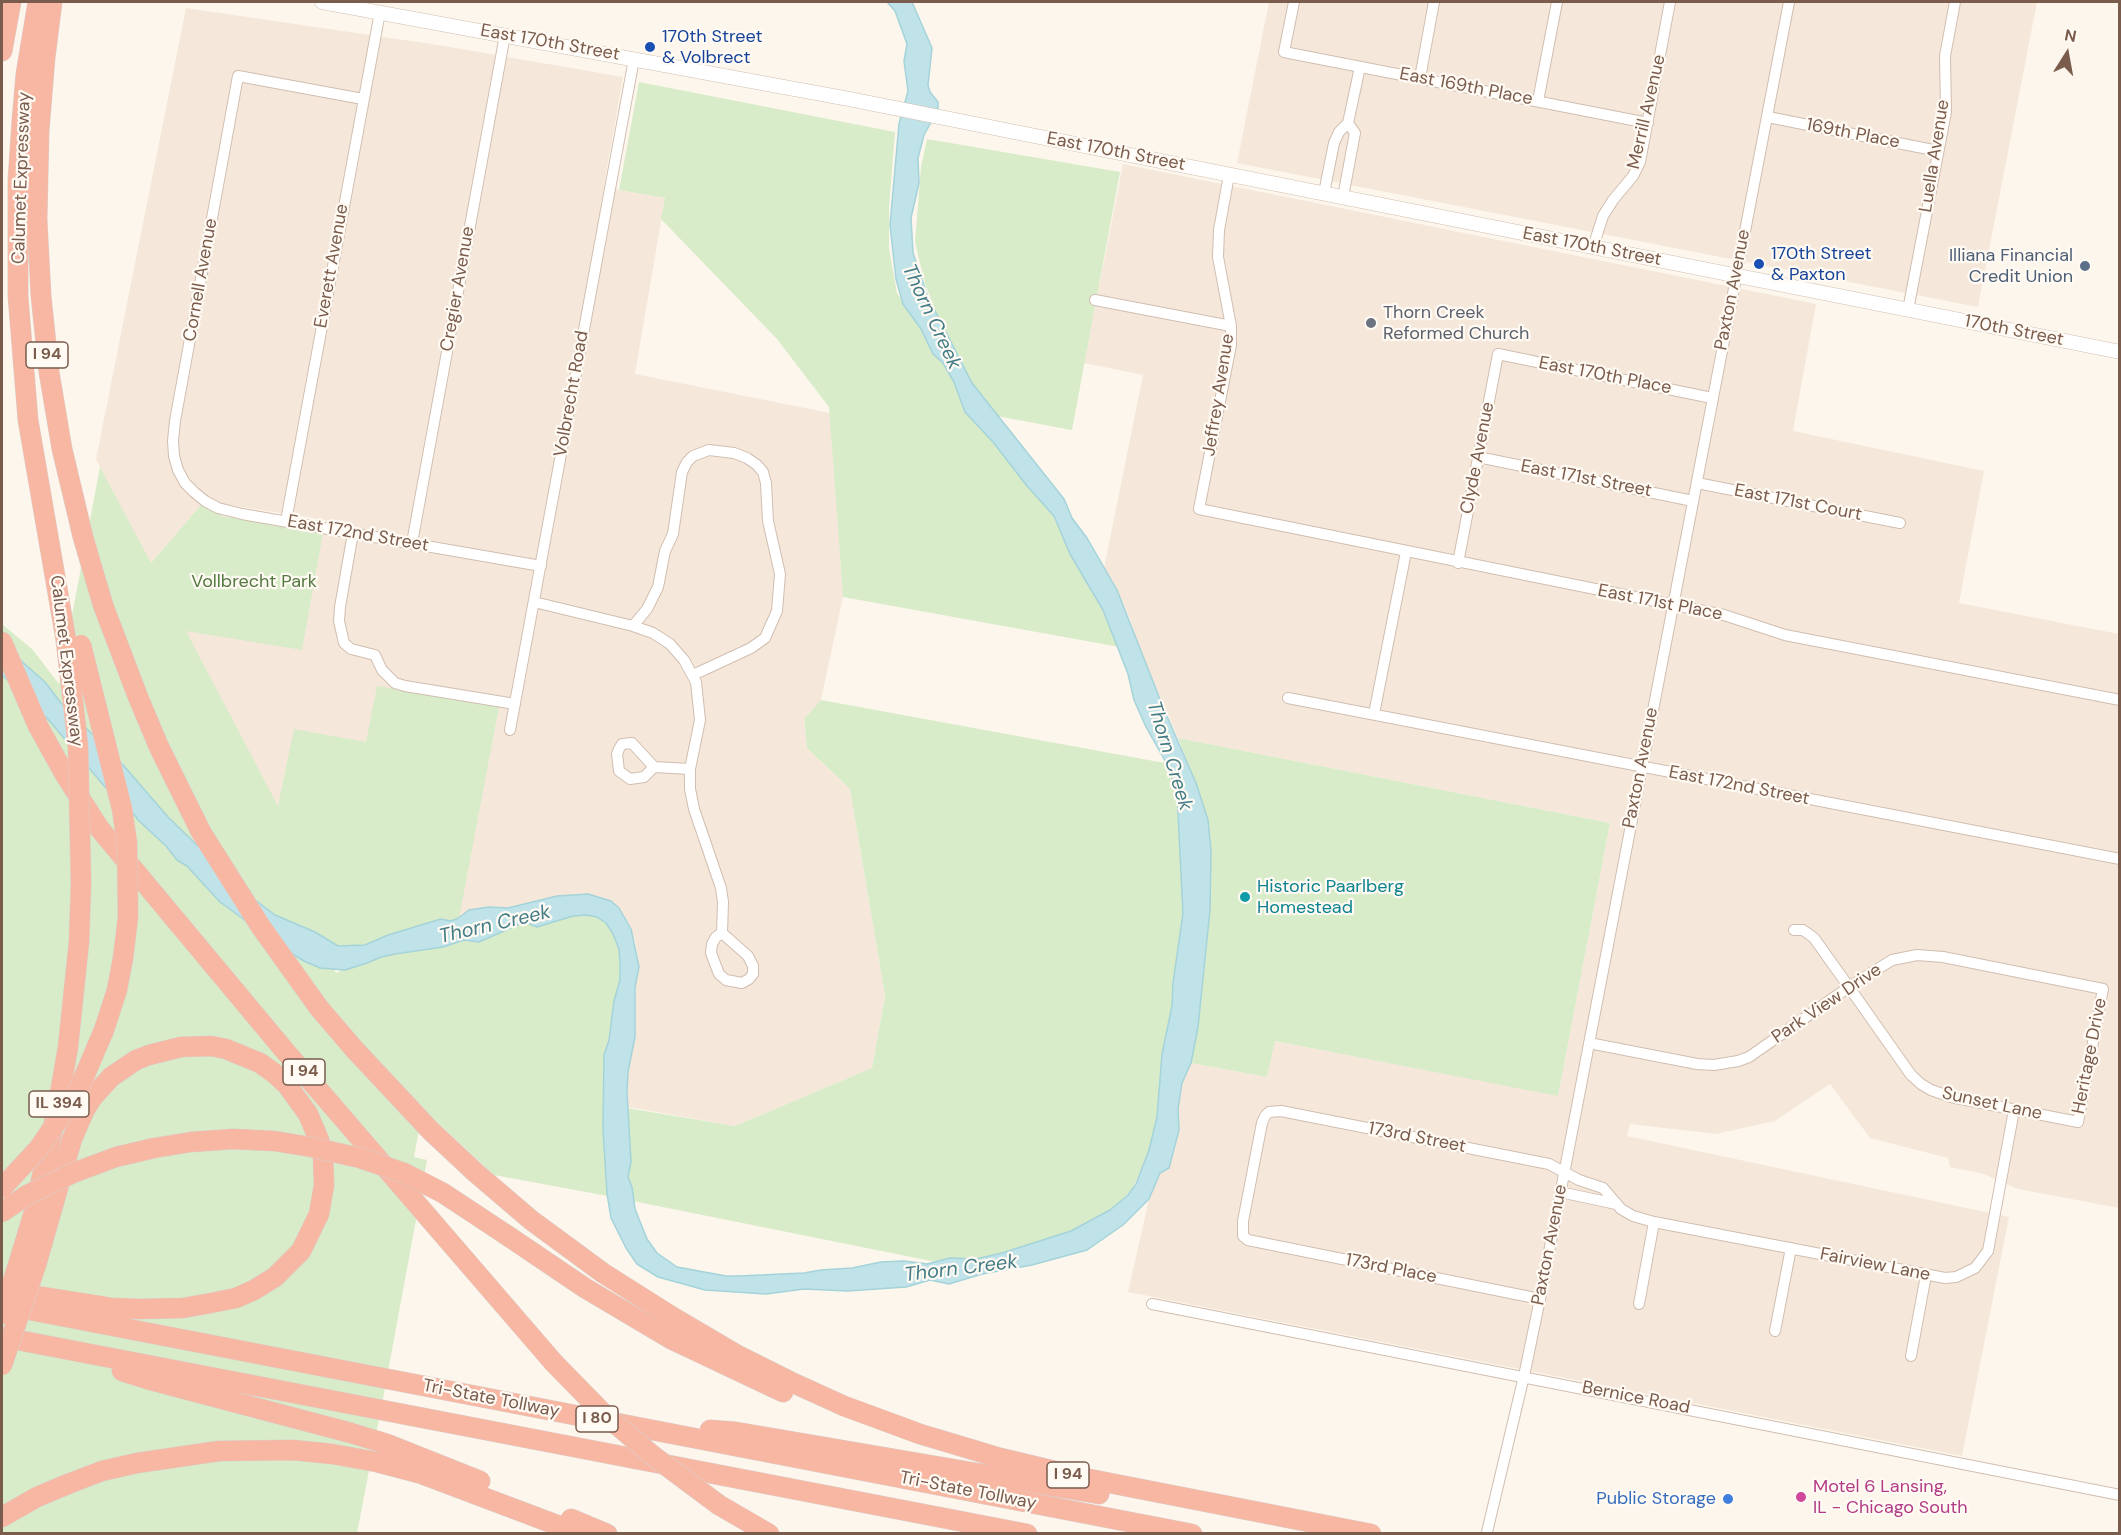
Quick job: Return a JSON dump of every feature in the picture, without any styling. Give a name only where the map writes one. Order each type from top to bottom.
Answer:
[{"type":"highway","points":[[2,51],[11,2]]},
{"type":"highway","name":"Calumet Expressway","points":[[2,1314],[28,1264],[58,1105],[68,1047],[79,942],[81,882],[79,767],[73,694],[74,643],[28,420],[18,297],[18,180],[26,74],[38,2]]},
{"type":"highway","name":"I 94","points":[[52,2],[39,131],[37,219],[41,296],[49,372],[62,448],[82,537],[103,605],[138,697],[159,747],[201,832],[261,927],[319,1008],[355,1050],[430,1130],[476,1173],[540,1226],[603,1273],[739,1356],[844,1406],[920,1434],[1017,1463],[1371,1533]]},
{"type":"highway","name":"I 94","points":[[2,642],[38,726],[64,773],[99,828],[155,897],[554,1363],[603,1413],[652,1455],[719,1505],[770,1533]]},
{"type":"highway","points":[[2,1188],[39,1148],[78,1091],[104,1030],[117,990],[123,958],[128,898],[122,809],[74,643]]},
{"type":"highway","points":[[2,1290],[112,1308],[183,1308],[236,1298],[275,1277],[301,1251],[315,1225],[323,1199],[321,1149],[314,1127],[298,1098],[287,1084],[260,1063],[240,1054],[211,1047],[181,1047],[149,1054],[111,1077],[92,1098],[72,1139],[28,1264],[2,1365]]},
{"type":"highway","points":[[2,1212],[27,1195],[72,1173],[116,1157],[154,1148],[233,1139],[274,1141],[321,1149],[360,1158],[404,1173],[443,1193],[585,1288],[671,1339],[785,1392],[844,1406]]},
{"type":"highway","name":"Tri-State Tollway","points":[[2,1304],[1192,1533]]},
{"type":"highway","name":"Tri-State Tollway","points":[[2,1337],[1027,1533]]},
{"type":"highway","points":[[45,1345],[147,1379],[351,1432],[387,1444],[607,1533]]},
{"type":"highway","points":[[584,1417],[736,1432],[1185,1509],[1298,1519]]},
{"type":"highway","points":[[2,1517],[37,1497],[68,1484],[102,1471],[137,1462],[219,1451],[283,1450],[332,1454],[419,1473],[581,1533]]},
{"type":"street","name":"East 170th Street","points":[[322,2],[849,99],[1908,310]]},
{"type":"street","name":"East 169th Place","points":[[1294,2],[1284,52],[1648,123]]},
{"type":"street","points":[[1420,78],[1434,2]]},
{"type":"street","points":[[1538,101],[1557,2]]},
{"type":"street","name":"Merrill Avenue","points":[[1593,247],[1603,216],[1613,200],[1633,177],[1640,162],[1670,2]]},
{"type":"street","name":"Paxton Avenue","points":[[1487,1532],[1540,1299],[1789,2]]},
{"type":"street","name":"Luella Avenue","points":[[1908,310],[1946,112],[1945,56],[1955,2]]},
{"type":"street","name":"Everett Avenue","points":[[286,521],[380,12]]},
{"type":"street","name":"Cregier Avenue","points":[[412,543],[504,35]]},
{"type":"street","name":"Volbrecht Road","points":[[510,730],[634,58]]},
{"type":"street","points":[[1324,194],[1334,143],[1339,132],[1348,123],[1360,66]]},
{"type":"street","name":"Cornell Avenue","points":[[185,483],[174,456],[175,421],[238,76],[363,99]]},
{"type":"street","name":"169th Place","points":[[1767,117],[1938,151]]},
{"type":"street","points":[[1343,197],[1355,133],[1348,123]]},
{"type":"street","name":"Jeffrey Avenue","points":[[1198,509],[1231,345],[1231,327],[1217,250],[1229,175]]},
{"type":"street","points":[[1095,300],[1231,327]]},
{"type":"street","name":"170th Street","points":[[1908,310],[2120,352]]},
{"type":"street","name":"East 170th Place","points":[[1498,354],[1712,398]]},
{"type":"street","name":"Clyde Avenue","points":[[1458,562],[1498,354]]},
{"type":"street","points":[[633,626],[647,609],[658,587],[665,551],[673,534],[682,472],[687,462],[700,452],[709,450],[734,453],[747,458],[763,472],[766,483],[768,521],[780,574],[777,611],[765,638],[751,648],[693,675]]},
{"type":"street","name":"East 171st Street","points":[[1478,457],[1693,501]]},
{"type":"street","name":"East 172nd Street","points":[[185,483],[205,501],[218,508],[541,566]]},
{"type":"street","name":"East 171st Court","points":[[1696,483],[1900,523]]},
{"type":"street","name":"East 171st Place","points":[[1198,509],[1673,605],[1738,619],[1785,635],[2120,700]]},
{"type":"street","points":[[353,533],[340,607],[339,621],[344,643],[351,649],[375,655],[382,670],[395,683],[515,704]]},
{"type":"street","points":[[1374,714],[1406,552]]},
{"type":"street","points":[[534,603],[633,626],[653,633],[670,644],[693,675],[700,720],[690,769],[694,809],[721,888],[722,933]]},
{"type":"street","name":"East 172nd Street","points":[[1288,698],[2120,860]]},
{"type":"street","points":[[654,767],[690,769]]},
{"type":"street","name":"Sunset Lane","points":[[1794,930],[1803,930],[1814,938],[1911,1075],[1921,1084],[1941,1094],[2078,1122]]},
{"type":"street","points":[[722,933],[748,956],[753,966],[753,974],[742,983],[726,980],[719,974],[711,953],[712,944],[722,933]]},
{"type":"street","name":"Park View Drive","points":[[1589,1043],[1697,1064],[1714,1065],[1738,1061],[1749,1057],[1892,960],[1906,956],[1929,955],[2103,989]]},
{"type":"street","name":"Heritage Drive","points":[[2078,1122],[2103,989]]},
{"type":"street","name":"Fairview Lane","points":[[1564,1171],[1579,1180],[1603,1188],[1626,1213],[1654,1222],[1926,1275],[1956,1277],[1975,1268],[1988,1251],[2014,1110]]},
{"type":"street","name":"173rd Street","points":[[1243,1236],[1243,1221],[1262,1123],[1269,1112],[1281,1112],[1549,1164],[1564,1171]]},
{"type":"street","name":"Fairview Lane","points":[[1560,1192],[1616,1204]]},
{"type":"street","points":[[1639,1304],[1654,1222]]},
{"type":"street","name":"173rd Place","points":[[1243,1236],[1256,1243],[1540,1299]]},
{"type":"street","points":[[1775,1331],[1791,1248]]},
{"type":"street","points":[[1911,1356],[1926,1275]]},
{"type":"street","name":"Bernice Road","points":[[1152,1304],[2120,1495]]},
{"type":"shaded area","points":[[1269,2],[2037,2],[1978,307],[1237,163]]},
{"type":"shaded area","points":[[186,8],[438,45],[623,77],[604,185],[665,198],[635,374],[830,413],[843,597],[821,700],[804,721],[807,748],[850,789],[885,996],[872,1068],[735,1126],[628,1107],[628,1072],[635,1037],[635,987],[639,967],[635,940],[588,894],[557,896],[508,908],[489,907],[469,910],[457,919],[499,707],[379,687],[367,745],[279,812],[183,630],[323,533],[325,520],[223,504],[208,497],[149,565],[96,459]]},
{"type":"shaded area","points":[[1123,164],[1816,304],[1793,431],[1984,471],[1959,603],[2119,634],[2119,1208],[2018,1189],[1984,1174],[1950,1167],[1948,1158],[1870,1138],[1830,1084],[1775,1121],[1716,1134],[1630,1124],[1627,1136],[2009,1217],[1962,1456],[1128,1292],[1149,1199],[1160,1173],[1170,1165],[1177,1140],[1182,1083],[1191,1063],[1267,1077],[1274,1041],[1558,1095],[1610,823],[1178,738],[1141,653],[1130,619],[1104,568],[1143,375],[1084,363]]},
{"type":"green space","points":[[639,82],[895,132],[889,208],[889,249],[897,293],[968,401],[1027,472],[1105,595],[1125,648],[843,597],[829,407],[777,339],[661,219],[665,198],[619,190]]},
{"type":"green space","points":[[927,139],[1120,172],[1072,430],[991,415],[937,326],[915,242],[921,167]]},
{"type":"green space","name":"Vollbrecht Park","points":[[100,467],[151,563],[201,505],[222,516],[323,533],[302,650],[186,631],[278,806],[294,729],[366,742],[377,686],[499,707],[456,934],[337,951],[317,940],[336,973],[383,950],[575,911],[595,915],[606,923],[619,949],[620,980],[614,1001],[613,1197],[494,1175],[423,1109],[414,1157],[427,1160],[357,1533],[2,1533],[2,624],[33,650],[59,684]]},
{"type":"green space","points":[[821,700],[1181,766],[1195,801],[1163,1127],[1132,1189],[1103,1219],[1027,1249],[951,1265],[623,1199],[615,1106],[735,1126],[872,1068],[885,996],[850,789],[807,748],[804,719]]},
{"type":"green space","points":[[1178,738],[1610,823],[1558,1096],[1275,1041],[1267,1077],[1191,1063],[1198,1027],[1206,955],[1210,910],[1211,851],[1196,783]]},
{"type":"water","name":"Thorn Creek","points":[[887,2],[912,2],[932,48],[928,85],[930,92],[938,102],[938,110],[924,135],[918,158],[919,183],[911,218],[913,253],[928,297],[972,383],[1064,499],[1072,518],[1087,538],[1117,590],[1196,783],[1208,820],[1211,851],[1210,910],[1198,1027],[1191,1063],[1182,1083],[1178,1109],[1179,1130],[1169,1168],[1160,1173],[1149,1199],[1123,1225],[1087,1250],[1032,1265],[982,1274],[949,1284],[930,1280],[906,1287],[848,1291],[804,1289],[766,1294],[705,1290],[658,1277],[637,1264],[611,1218],[607,1194],[603,1129],[604,1055],[620,980],[620,963],[619,949],[606,923],[597,917],[587,915],[573,916],[537,927],[527,923],[520,924],[479,942],[464,940],[443,947],[395,954],[345,970],[320,968],[304,961],[220,902],[187,866],[177,860],[166,846],[138,820],[125,802],[105,787],[47,718],[2,675],[2,644],[45,682],[61,703],[124,766],[168,817],[246,893],[275,915],[315,932],[338,946],[365,945],[388,935],[441,919],[450,921],[457,919],[469,910],[489,907],[508,908],[557,896],[588,894],[611,901],[619,908],[631,929],[639,967],[635,987],[635,1037],[628,1072],[631,1162],[628,1177],[635,1209],[647,1239],[657,1253],[677,1267],[726,1276],[739,1276],[804,1273],[852,1268],[881,1262],[904,1261],[927,1264],[950,1258],[976,1259],[1071,1231],[1110,1210],[1128,1195],[1136,1184],[1149,1150],[1157,1117],[1162,1054],[1172,1006],[1183,913],[1177,794],[1168,766],[1134,700],[1128,674],[1103,610],[1070,554],[1054,516],[965,412],[954,382],[943,363],[933,354],[921,329],[903,304],[896,279],[890,225],[899,124],[908,91],[904,61],[907,44],[895,11]]},
{"type":"place","name":"170th Street & Volbrect","points":[[650,47]]},
{"type":"place","name":"170th Street & Paxton","points":[[1759,264]]},
{"type":"place","name":"Illiana Financial Credit Union","points":[[2085,266]]},
{"type":"place","name":"Thorn Creek Reformed Church","points":[[1371,323]]},
{"type":"place","name":"Historic Paarlberg Homestead","points":[[1245,897]]},
{"type":"place","name":"Motel 6 Lansing, IL - Chicago South","points":[[1801,1497]]},
{"type":"place","name":"Public Storage","points":[[1728,1499]]}]
